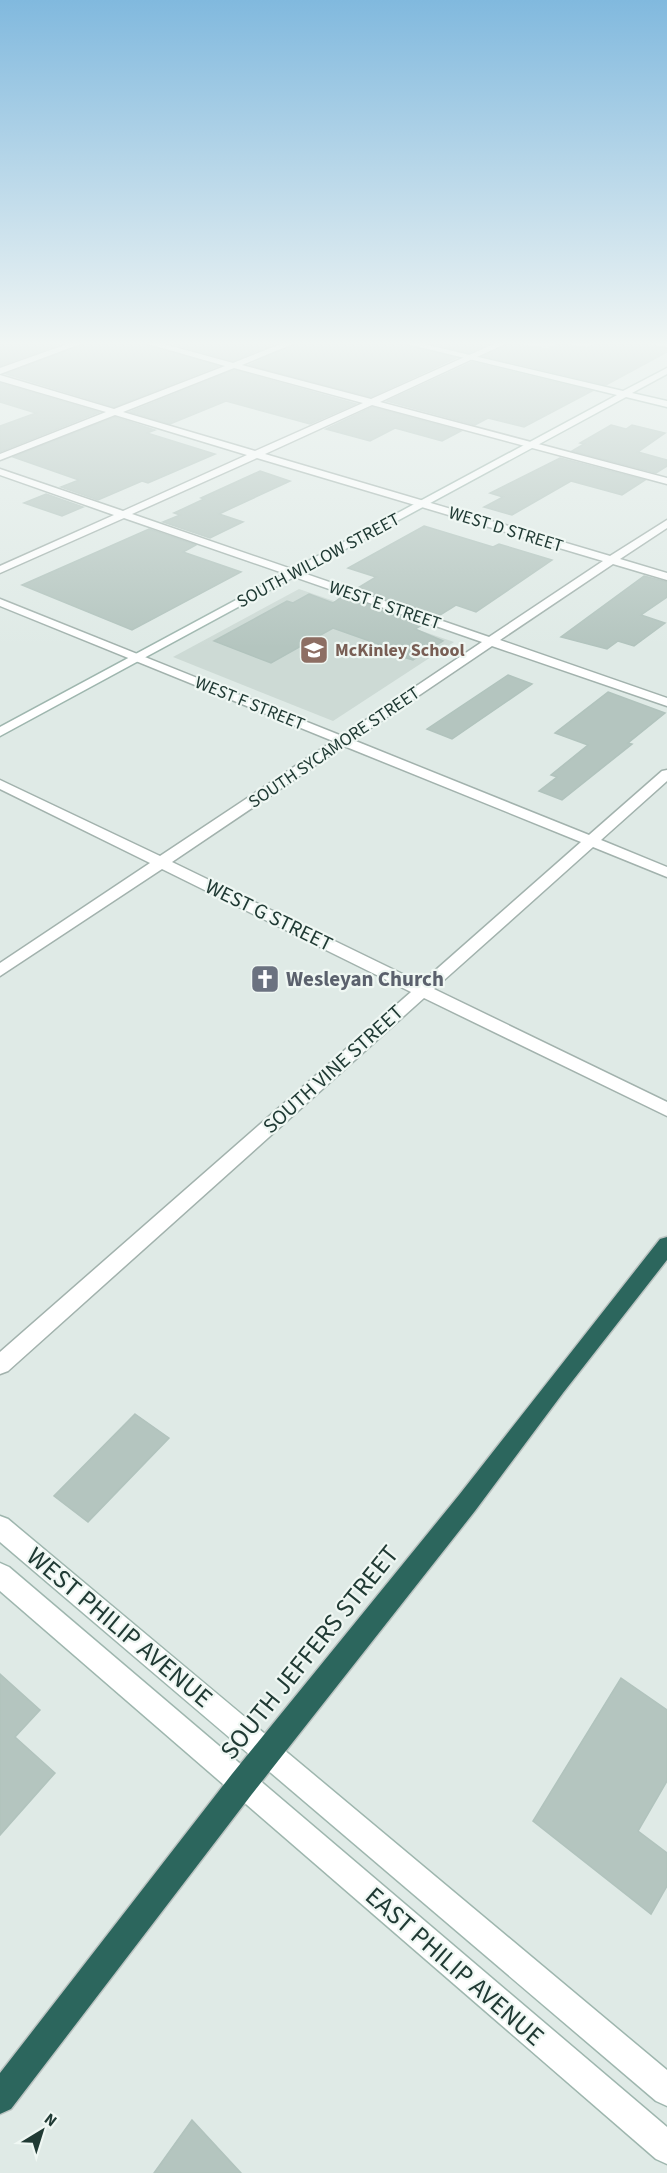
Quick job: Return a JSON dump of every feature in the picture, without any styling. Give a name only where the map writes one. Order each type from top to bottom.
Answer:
[{"type":"highway","name":"SOUTH JEFFERS STREET","points":[[0,2098],[242,1784],[467,1503],[555,1386],[667,1245]]},
{"type":"street","points":[[0,457],[32,444]]},
{"type":"street","name":"WEST D STREET","points":[[224,444],[667,577]]},
{"type":"street","points":[[0,570],[277,444]]},
{"type":"street","points":[[532,445],[667,480]]},
{"type":"street","name":"SOUTH WILLOW STREET","points":[[0,732],[532,445]]},
{"type":"street","name":"WEST E STREET","points":[[0,472],[667,702]]},
{"type":"street","name":"SOUTH SYCAMORE STREET","points":[[0,971],[667,523]]},
{"type":"street","name":"WEST F STREET","points":[[0,602],[667,872]]},
{"type":"street","name":"SOUTH VINE STREET","points":[[0,1365],[667,774]]},
{"type":"street","name":"WEST G STREET","points":[[0,784],[667,1110]]},
{"type":"street","name":"WEST PHILIP AVENUE","points":[[0,1527],[268,1751]]},
{"type":"street","name":"WEST PHILIP AVENUE","points":[[0,1575],[242,1784]]},
{"type":"street","name":"EAST PHILIP AVENUE","points":[[268,1751],[667,2090]]},
{"type":"street","name":"EAST PHILIP AVENUE","points":[[242,1784],[667,2148]]},
{"type":"shaded area","name":"McKinley School","points":[[299,589],[454,642],[333,721],[173,657]]},
{"type":"building","points":[[0,444],[19,444],[0,452]]},
{"type":"building","points":[[45,444],[184,444],[215,454],[148,483],[142,481],[98,500],[61,487],[79,480],[13,457]]},
{"type":"building","points":[[583,444],[649,444],[638,452],[667,460],[667,466],[656,473],[572,451]]},
{"type":"building","points":[[560,458],[645,480],[622,495],[571,481],[512,515],[484,507],[503,497],[490,493]]},
{"type":"building","points":[[260,471],[290,481],[219,514],[243,522],[210,538],[163,522],[180,515],[174,513],[204,499],[201,498]]},
{"type":"building","points":[[46,494],[83,507],[62,516],[24,503]]},
{"type":"building","points":[[424,526],[493,547],[499,544],[552,560],[476,612],[456,605],[437,617],[356,589],[376,577],[348,568]]},
{"type":"building","points":[[149,529],[196,545],[183,552],[241,572],[132,630],[22,585]]},
{"type":"building","points":[[644,576],[667,582],[667,597],[641,615],[665,623],[634,646],[618,641],[607,649],[561,637]]},
{"type":"building","points":[[309,594],[333,603],[343,596],[424,624],[415,629],[443,641],[413,660],[375,649],[381,645],[333,628],[271,663],[214,641],[287,601],[293,603]]},
{"type":"building","points":[[508,675],[532,684],[452,739],[427,729]]},
{"type":"building","points":[[608,692],[665,713],[628,743],[632,744],[562,800],[539,791],[557,777],[551,775],[588,745],[555,733]]},
{"type":"building","points":[[135,1414],[169,1438],[88,1522],[54,1496]]},
{"type":"building","points":[[0,1674],[40,1710],[15,1737],[55,1773],[0,1835]]},
{"type":"building","points":[[621,1678],[667,1710],[667,1781],[638,1831],[667,1853],[667,1886],[651,1914],[533,1821]]},
{"type":"building","points":[[192,2120],[241,2173],[154,2173]]},
{"type":"place","name":"McKinley School","points":[[314,650]]},
{"type":"place","name":"Wesleyan Church","points":[[265,979]]}]
